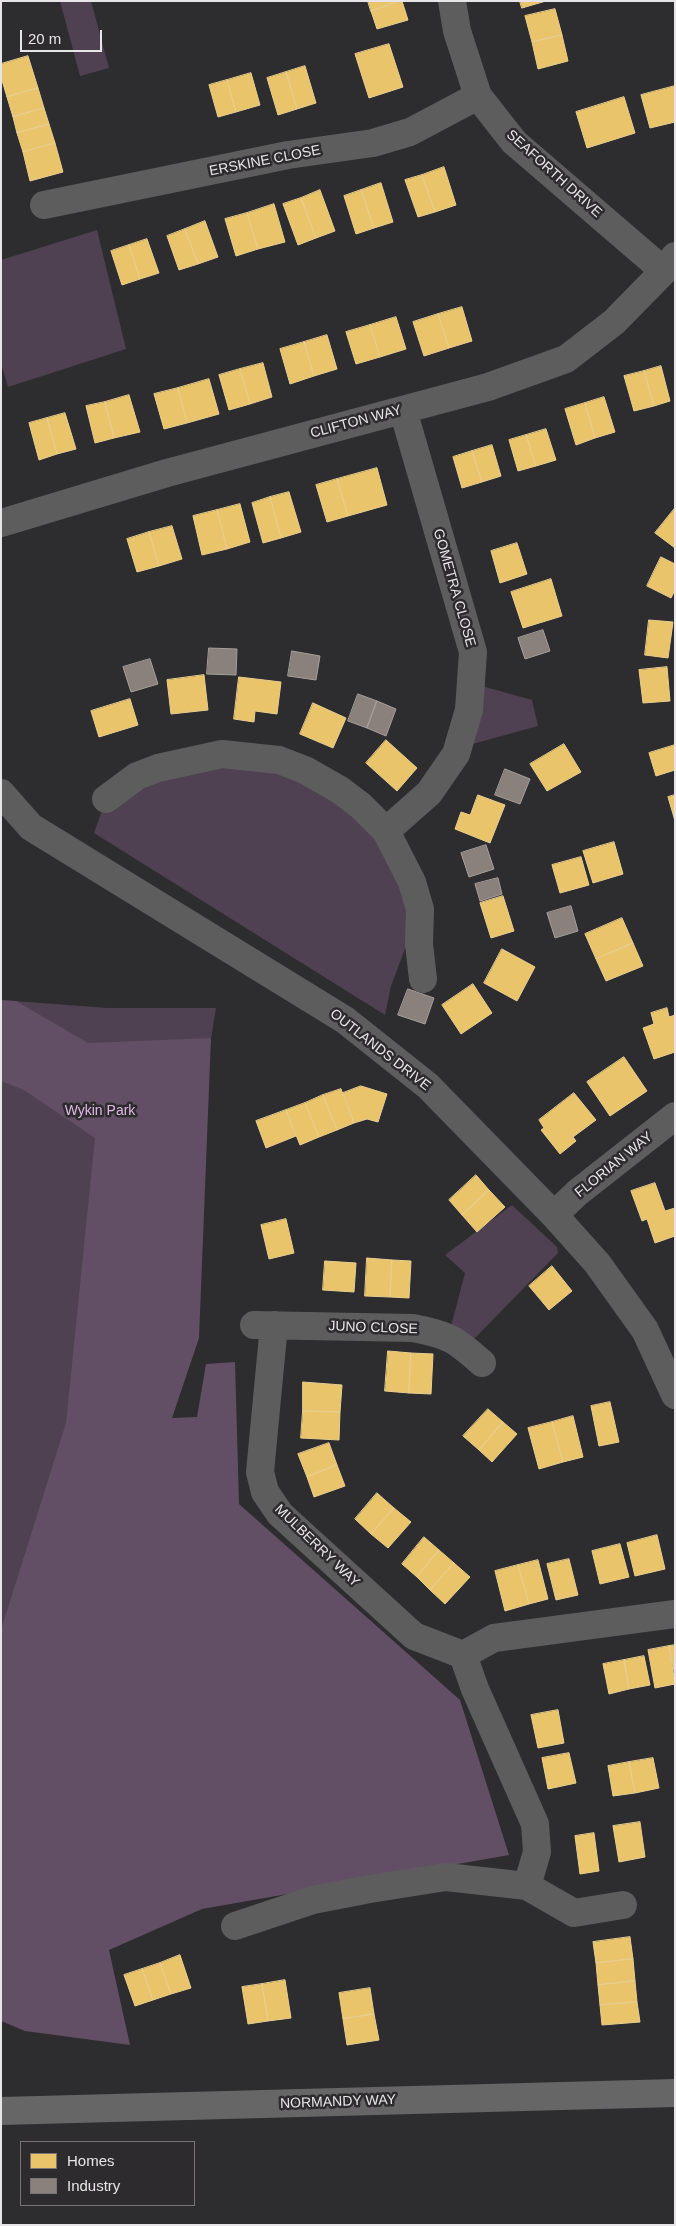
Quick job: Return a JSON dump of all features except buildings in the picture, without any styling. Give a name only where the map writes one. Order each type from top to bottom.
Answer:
[{"type":"main road","name":"NORMANDY WAY","points":[[1,2111],[675,2093]]},
{"type":"street","name":"SEAFORTH DRIVE","points":[[452,1],[457,31],[478,96],[514,142],[669,264]]},
{"type":"street","name":"ERSKINE CLOSE","points":[[44,205],[288,155],[373,143],[410,132],[478,96]]},
{"type":"street","name":"CLIFTON WAY","points":[[1,523],[168,472],[488,387],[566,359],[614,322],[669,264]]},
{"type":"street","name":"GOMETRA CLOSE","points":[[386,831],[429,793],[456,754],[469,710],[473,652],[403,410]]},
{"type":"street","points":[[106,799],[137,776],[158,768],[222,754],[279,760],[305,770],[340,790],[361,806],[386,831],[412,882],[420,909],[419,944],[423,979]]},
{"type":"street","name":"OUTLANDS DRIVE","points":[[1,793],[31,827],[345,1020],[428,1086],[554,1215],[597,1263],[645,1330],[675,1395]]},
{"type":"street","name":"FLORIAN WAY","points":[[554,1215],[577,1193],[675,1116]]},
{"type":"street","name":"JUNO CLOSE","points":[[264,1325],[437,1332],[457,1340],[482,1363]]},
{"type":"street","name":"MULBERRY WAY","points":[[264,1325],[260,1472],[264,1492],[280,1514],[414,1636],[463,1655]]},
{"type":"street","points":[[527,1886],[537,1852],[535,1824],[475,1689],[463,1655],[494,1638],[675,1614]]},
{"type":"street","points":[[235,1926],[313,1900],[446,1877],[527,1886],[574,1913],[623,1905]]},
{"type":"green space","points":[[60,1],[91,1],[109,68],[80,76]]},
{"type":"green space","points":[[97,230],[126,349],[8,387],[1,363],[1,260]]},
{"type":"green space","points":[[471,683],[532,700],[538,726],[458,748]]},
{"type":"green space","points":[[258,757],[386,831],[420,909],[391,986],[385,1015],[94,833],[106,799],[167,766]]},
{"type":"green space","name":"Wykin Park","points":[[1,1000],[108,1008],[216,1008],[198,1120],[175,1409],[1,1833]]},
{"type":"green space","points":[[1,1000],[16,1001],[88,1043],[211,1038],[199,1338],[172,1418],[197,1417],[206,1364],[235,1362],[239,1504],[460,1700],[509,1855],[202,1909],[109,1950],[130,2045],[25,2031],[1,2021],[1,1630],[66,1423],[95,1138],[24,1090],[1,1081]]},
{"type":"green space","points":[[512,1205],[557,1247],[558,1253],[473,1340],[450,1330],[465,1273],[445,1255]]}]
